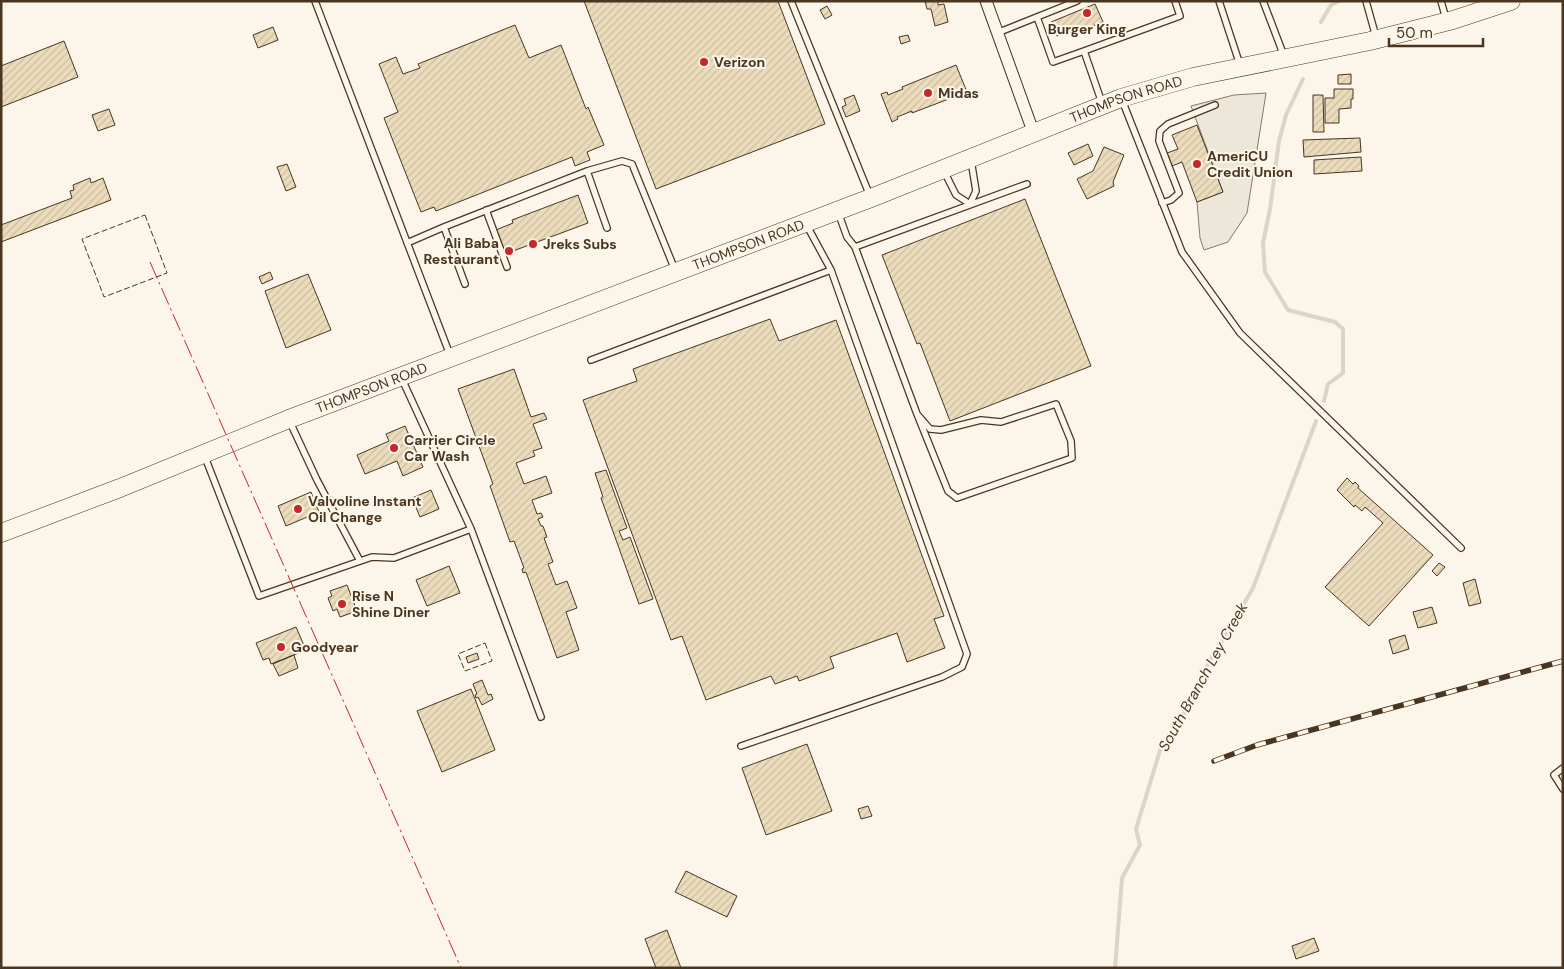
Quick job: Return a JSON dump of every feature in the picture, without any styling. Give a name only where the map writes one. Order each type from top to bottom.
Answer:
[{"type":"main road","name":"THOMPSON ROAD","points":[[1,533],[401,375],[806,223],[1121,98],[1193,77],[1376,39],[1446,21],[1511,1]]},
{"type":"street","points":[[986,1],[1034,134]]},
{"type":"lane","points":[[315,1],[451,357]]},
{"type":"lane","points":[[791,1],[870,198]]},
{"type":"lane","points":[[997,33],[1077,1]]},
{"type":"lane","points":[[1037,17],[1053,62],[1180,16],[1175,1]]},
{"type":"lane","points":[[1219,1],[1240,67]]},
{"type":"lane","points":[[1264,1],[1284,58]]},
{"type":"lane","points":[[1366,1],[1376,39]]},
{"type":"lane","points":[[1441,1],[1446,21]]},
{"type":"lane","points":[[1084,51],[1103,105]]},
{"type":"lane","points":[[1121,98],[1182,252],[1240,333],[1461,548]]},
{"type":"lane","points":[[1162,203],[1171,200],[1179,193],[1159,141],[1160,132],[1168,124],[1215,105]]},
{"type":"lane","points":[[970,204],[976,191],[971,158]]},
{"type":"lane","points":[[408,243],[486,210],[587,171],[622,160],[632,164],[676,272]]},
{"type":"lane","points":[[943,169],[956,195],[970,204]]},
{"type":"lane","points":[[587,171],[607,228]]},
{"type":"lane","points":[[855,247],[1027,184]]},
{"type":"lane","points":[[486,210],[507,267]]},
{"type":"lane","points":[[838,210],[847,237],[855,247],[917,414],[948,491],[957,498],[1072,458],[1071,441],[1056,404],[1001,422],[981,420],[940,430],[930,429],[917,414]]},
{"type":"lane","points":[[742,746],[942,677],[962,667],[967,654],[831,270],[806,223]]},
{"type":"lane","points":[[444,227],[465,284]]},
{"type":"lane","points":[[591,360],[831,270]]},
{"type":"lane","points":[[401,375],[471,529],[541,717]]},
{"type":"lane","points":[[289,419],[317,480],[360,561]]},
{"type":"lane","points":[[204,454],[259,596],[372,557],[394,558],[471,529]]},
{"type":"lane","points":[[1563,768],[1554,775],[1563,789]]},
{"type":"shaded area","points":[[1266,93],[1247,213],[1228,242],[1204,250],[1200,238],[1197,202],[1223,192],[1191,106],[1234,95]]},
{"type":"building","name":"Verizon","points":[[584,1],[778,1],[825,124],[656,189]]},
{"type":"building","points":[[925,1],[938,1],[938,5],[944,4],[948,22],[935,26],[931,9],[927,9]]},
{"type":"building","name":"Burger King","points":[[1095,4],[1103,22],[1074,33],[1073,29],[1057,36],[1051,22]]},
{"type":"building","points":[[827,6],[832,15],[825,19],[820,10]]},
{"type":"building","points":[[515,25],[529,58],[561,45],[586,109],[588,107],[604,145],[587,152],[590,160],[575,166],[572,157],[436,211],[434,207],[421,212],[384,118],[398,112],[379,64],[396,57],[403,74],[420,68],[418,64]]},
{"type":"building","points":[[273,27],[278,40],[258,48],[253,35]]},
{"type":"building","points":[[908,35],[910,41],[901,44],[899,37]]},
{"type":"building","points":[[64,41],[78,77],[1,107],[1,66]]},
{"type":"building","name":"Midas","points":[[956,65],[967,92],[897,117],[898,119],[892,122],[881,94],[887,92],[888,95],[903,89],[902,87]]},
{"type":"building","points":[[1351,74],[1351,84],[1338,84],[1338,75]]},
{"type":"building","points":[[1334,89],[1353,89],[1351,108],[1339,109],[1339,123],[1325,123],[1325,98],[1334,98]]},
{"type":"building","points":[[854,95],[860,111],[846,117],[842,107],[846,105],[844,99]]},
{"type":"building","points":[[1313,95],[1323,95],[1324,132],[1313,132]]},
{"type":"building","points":[[109,109],[115,125],[98,131],[92,115]]},
{"type":"building","name":"AmeriCU Credit Union","points":[[1197,125],[1223,192],[1197,202],[1182,162],[1172,166],[1167,153],[1178,149],[1172,135]]},
{"type":"building","points":[[1360,138],[1361,152],[1304,157],[1303,140]]},
{"type":"building","points":[[1088,144],[1093,156],[1074,165],[1068,153]]},
{"type":"building","points":[[1104,147],[1124,155],[1113,182],[1114,186],[1087,199],[1077,179],[1093,171]]},
{"type":"building","points":[[1361,157],[1362,171],[1314,174],[1314,160]]},
{"type":"building","points":[[287,164],[296,187],[286,191],[277,167]]},
{"type":"building","points":[[90,178],[91,183],[103,178],[111,200],[1,242],[1,225],[72,198],[70,191],[74,190],[73,185]]},
{"type":"building","points":[[578,195],[588,223],[505,254],[496,230],[513,223],[512,220]]},
{"type":"building","points":[[1025,199],[1091,366],[950,421],[920,343],[917,344],[882,255]]},
{"type":"building","points":[[270,272],[273,279],[262,284],[259,277]]},
{"type":"building","points":[[308,274],[331,330],[286,348],[265,291]]},
{"type":"building","points":[[770,319],[779,341],[836,320],[944,616],[934,619],[945,648],[907,662],[897,633],[830,657],[834,668],[799,681],[797,676],[775,684],[771,676],[706,700],[682,636],[671,640],[583,400],[637,381],[633,369]]},
{"type":"building","points":[[514,369],[531,417],[544,413],[547,419],[533,424],[542,448],[533,451],[535,456],[516,463],[524,484],[546,476],[552,493],[532,500],[537,514],[541,513],[543,517],[538,519],[547,537],[544,538],[553,562],[548,564],[556,585],[567,581],[577,608],[566,612],[579,650],[557,658],[526,572],[523,573],[522,569],[524,568],[514,541],[510,542],[490,486],[493,484],[458,389]]},
{"type":"building","name":"Carrier Circle Car Wash","points":[[405,426],[423,467],[403,476],[397,461],[365,474],[357,455],[389,441],[386,434]]},
{"type":"building","points":[[606,470],[627,528],[619,531],[623,540],[630,537],[653,599],[639,604],[601,498],[603,497],[595,473]]},
{"type":"building","points":[[1347,478],[1353,484],[1355,482],[1359,486],[1358,488],[1433,555],[1369,626],[1325,587],[1383,523],[1365,507],[1362,511],[1355,505],[1354,507],[1337,490]]},
{"type":"building","points":[[431,490],[439,509],[420,517],[412,498]]},
{"type":"building","name":"Valvoline Instant Oil Change","points":[[311,492],[319,512],[286,526],[278,506]]},
{"type":"building","points":[[1439,563],[1445,567],[1437,576],[1432,571]]},
{"type":"building","points":[[449,566],[460,593],[427,606],[416,580]]},
{"type":"building","points":[[1475,579],[1481,603],[1469,606],[1463,583]]},
{"type":"building","name":"Rise N Shine Diner","points":[[347,585],[357,611],[340,617],[337,609],[333,611],[328,598],[332,596],[330,591]]},
{"type":"building","points":[[1432,607],[1437,623],[1418,628],[1413,612]]},
{"type":"building","name":"Goodyear","points":[[296,627],[306,650],[271,664],[269,658],[263,660],[256,643]]},
{"type":"building","points":[[1405,635],[1409,649],[1393,654],[1389,640]]},
{"type":"building","points":[[477,653],[479,659],[468,663],[466,657]]},
{"type":"building","points":[[294,655],[298,668],[279,676],[273,664]]},
{"type":"building","points":[[482,680],[488,695],[491,694],[493,699],[482,705],[478,697],[476,698],[475,695],[477,694],[473,684]]},
{"type":"building","points":[[471,689],[495,750],[442,772],[417,711]]},
{"type":"building","points":[[807,744],[832,811],[766,835],[742,768]]},
{"type":"building","points":[[868,806],[872,816],[861,819],[858,809]]},
{"type":"building","points":[[686,871],[737,896],[727,917],[675,892]]},
{"type":"building","points":[[667,930],[681,968],[656,968],[645,939]]},
{"type":"building","points":[[1314,938],[1319,951],[1296,959],[1292,946]]},
{"type":"waterway","name":"South Branch Ley Creek","points":[[1321,22],[1331,5],[1339,1]]},
{"type":"waterway","name":"South Branch Ley Creek","points":[[1303,79],[1286,115],[1279,141],[1270,209],[1263,243],[1265,272],[1288,310],[1335,322],[1343,329],[1343,373],[1328,384],[1324,401]]},
{"type":"waterway","name":"South Branch Ley Creek","points":[[1115,968],[1122,878],[1140,845],[1136,829],[1162,744],[1183,716],[1201,676],[1253,588],[1316,421]]},
{"type":"railway","points":[[1214,761],[1257,745],[1563,661]]},
{"type":"fence","points":[[145,215],[167,273],[104,297],[82,239],[145,215]]},
{"type":"fence","points":[[485,643],[492,661],[465,671],[458,654],[485,643]]},
{"type":"power","points":[[150,262],[461,968]]},
{"type":"place","name":"Burger King","points":[[1087,13]]},
{"type":"place","name":"Verizon","points":[[704,62]]},
{"type":"place","name":"Midas","points":[[928,93]]},
{"type":"place","name":"AmeriCU Credit Union","points":[[1197,164]]},
{"type":"place","name":"Jreks Subs","points":[[533,244]]},
{"type":"place","name":"Ali Baba Restaurant","points":[[509,251]]},
{"type":"place","name":"Carrier Circle Car Wash","points":[[394,448]]},
{"type":"place","name":"Valvoline Instant Oil Change","points":[[298,509]]},
{"type":"place","name":"Rise N Shine Diner","points":[[342,604]]},
{"type":"place","name":"Goodyear","points":[[281,647]]}]
